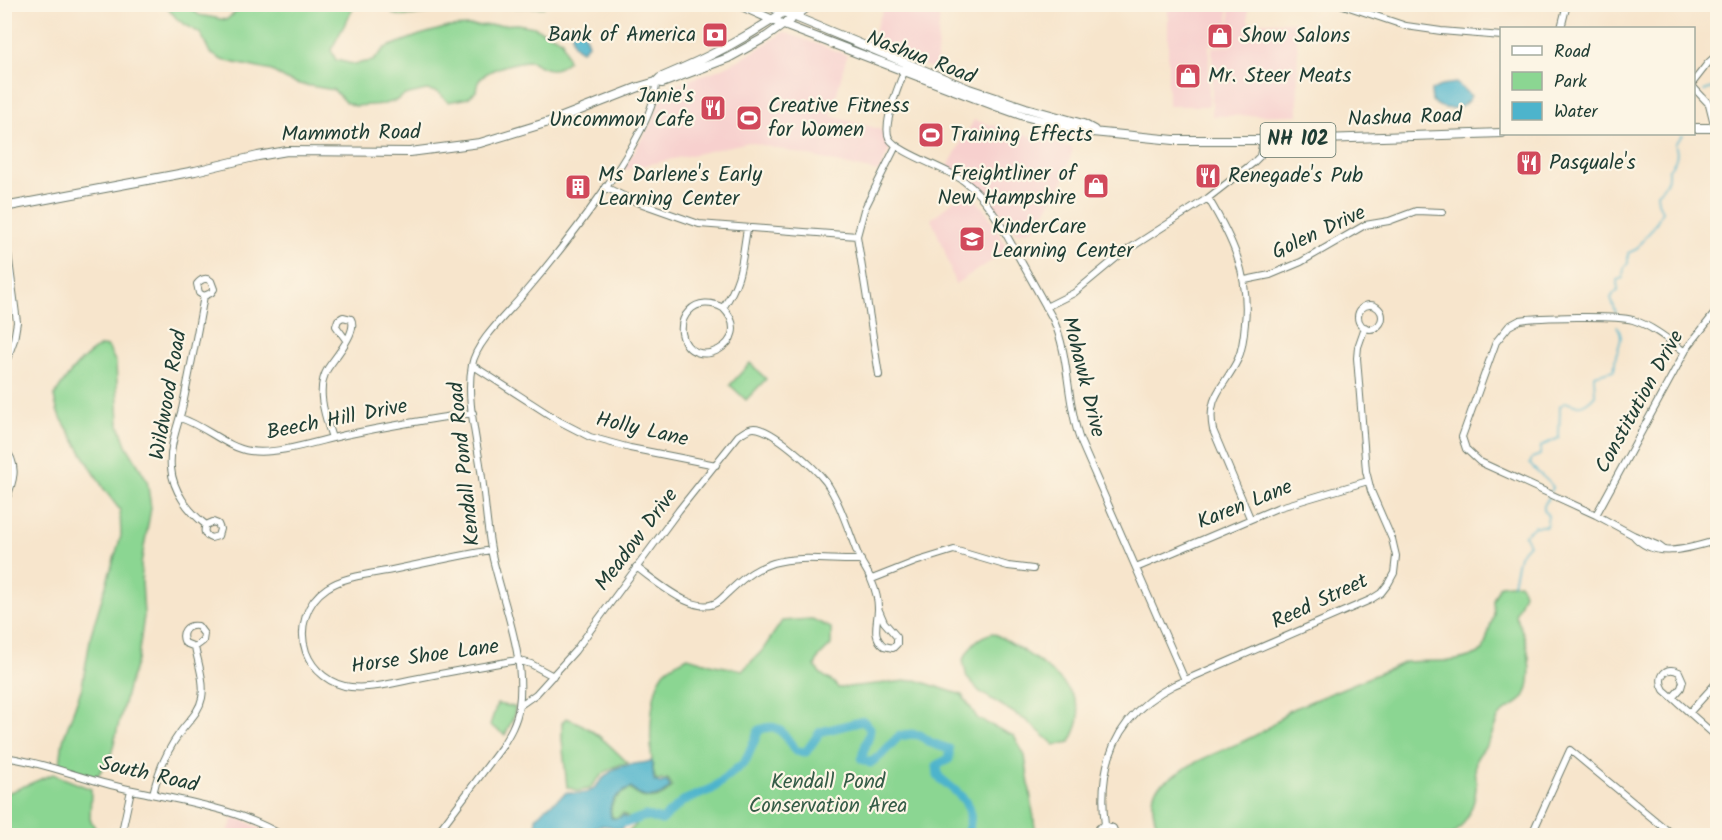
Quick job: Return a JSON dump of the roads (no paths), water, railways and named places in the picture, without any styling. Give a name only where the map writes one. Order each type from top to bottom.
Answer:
[{"type":"main road","name":"Nashua Road","points":[[737,4],[784,25],[905,68]]},
{"type":"main road","name":"Nashua Road","points":[[764,4],[905,68],[1024,116],[1082,131],[1095,130],[1164,139],[1263,140],[1500,133]]},
{"type":"main road","name":"Mammoth Road","points":[[4,207],[287,151],[410,152],[480,143],[552,121],[656,82],[660,78],[733,45],[795,4]]},
{"type":"main road","name":"Mammoth Road","points":[[656,82],[662,83],[710,66],[784,25],[812,4]]},
{"type":"main road","points":[[1695,128],[1716,128]]},
{"type":"street","points":[[1340,4],[1406,26],[1500,36]]},
{"type":"street","points":[[1561,27],[1567,4]]},
{"type":"street","points":[[1695,80],[1718,54]]},
{"type":"street","points":[[879,375],[857,236],[864,210],[896,146],[889,137],[887,127],[905,68]]},
{"type":"street","name":"Kendall Pond Road","points":[[435,836],[501,748],[510,733],[519,706],[517,660],[511,624],[491,550],[470,390],[472,365],[485,340],[527,290],[605,187],[649,114],[655,98],[656,82]]},
{"type":"street","points":[[1695,89],[1709,104],[1716,128]]},
{"type":"street","points":[[1046,307],[1074,293],[1121,254],[1208,198],[1257,160],[1263,140]]},
{"type":"street","name":"Mohawk Drive","points":[[896,146],[961,179],[979,194],[996,215],[1046,307],[1060,337],[1076,429],[1185,680]]},
{"type":"street","points":[[605,187],[634,201],[691,222],[711,226],[857,236]]},
{"type":"street","points":[[1208,198],[1234,246],[1245,280],[1247,300],[1241,349],[1236,362],[1214,396],[1210,419],[1250,518]]},
{"type":"street","name":"Golen Drive","points":[[1245,280],[1291,267],[1365,225],[1389,221],[1416,211],[1442,212]]},
{"type":"street","points":[[4,222],[17,322],[14,340],[4,368]]},
{"type":"street","points":[[723,308],[736,288],[740,276],[747,229]]},
{"type":"street","name":"Wildwood Road","points":[[204,296],[171,456],[174,481],[184,502],[206,525]]},
{"type":"street","points":[[702,304],[715,304],[723,308],[732,326],[732,334],[726,345],[717,352],[709,353],[693,349],[685,340],[682,332],[686,315],[691,309],[702,304]]},
{"type":"street","name":"Constitution Drive","points":[[1596,515],[1685,352],[1718,309]]},
{"type":"street","points":[[1685,352],[1648,327],[1632,320],[1611,317],[1526,319],[1509,326],[1493,349],[1464,427],[1462,441],[1469,453],[1480,462],[1596,515],[1651,547],[1682,550],[1718,540]]},
{"type":"street","name":"Reed Street","points":[[1105,825],[1103,792],[1109,757],[1120,731],[1146,702],[1163,690],[1370,600],[1385,589],[1394,573],[1395,550],[1368,481],[1357,363],[1358,347],[1365,327]]},
{"type":"street","points":[[332,438],[325,414],[321,383],[325,372],[346,340]]},
{"type":"street","name":"Holly Lane","points":[[472,365],[559,421],[590,437],[630,448],[716,465]]},
{"type":"street","name":"Beech Hill Drive","points":[[180,418],[191,421],[236,447],[247,451],[265,451],[473,413]]},
{"type":"street","name":"Meadow Drive","points":[[519,706],[531,700],[553,676],[593,628],[636,567],[738,436],[750,429],[764,430],[774,436],[814,469],[825,482],[844,518],[861,560]]},
{"type":"street","points":[[4,448],[12,458],[15,472],[4,505]]},
{"type":"street","name":"Karen Lane","points":[[1136,568],[1250,518],[1368,481]]},
{"type":"street","name":"Horse Shoe Lane","points":[[491,550],[360,576],[332,585],[318,596],[308,610],[303,627],[304,645],[311,662],[323,675],[338,684],[356,687],[387,684],[517,660]]},
{"type":"street","points":[[872,579],[922,559],[954,550],[1008,566],[1033,569]]},
{"type":"street","points":[[636,567],[686,600],[697,605],[711,605],[718,602],[740,580],[772,564],[795,560],[861,560],[872,579],[878,608],[884,622],[897,637],[897,644],[893,648],[884,646],[878,637],[875,624],[878,608]]},
{"type":"street","points":[[153,794],[167,753],[196,712],[201,699],[202,686],[195,647]]},
{"type":"street","points":[[517,660],[531,664],[553,676]]},
{"type":"street","points":[[1673,697],[1681,688],[1683,681],[1679,672],[1672,669],[1663,674],[1660,683],[1664,690],[1718,738]]},
{"type":"street","points":[[1690,712],[1718,681]]},
{"type":"street","points":[[1531,836],[1570,750],[1674,836]]},
{"type":"street","name":"South Road","points":[[4,757],[37,762],[131,790],[236,813],[263,824],[283,836]]},
{"type":"street","points":[[121,836],[131,790]]},
{"type":"street","points":[[1096,836],[1099,828],[1105,825],[1113,828],[1116,836]]},
{"type":"water","points":[[573,28],[583,30],[588,44],[582,51],[573,41]]},
{"type":"water","points":[[1456,83],[1471,96],[1464,105],[1447,108],[1432,101],[1431,91],[1442,85]]},
{"type":"water","points":[[652,761],[654,781],[660,783],[667,781],[670,787],[656,796],[645,797],[631,788],[617,796],[610,807],[610,812],[611,818],[618,819],[623,815],[629,822],[621,829],[598,826],[585,836],[542,835],[537,831],[536,818],[567,792],[577,794],[590,791],[615,769]]},
{"type":"waterway","points":[[1704,91],[1715,87],[1718,78]]},
{"type":"waterway","points":[[1616,313],[1611,298],[1618,291],[1617,280],[1623,278],[1624,268],[1628,263],[1628,253],[1637,249],[1661,214],[1657,193],[1666,183],[1668,170],[1676,158],[1675,144],[1683,135]]},
{"type":"waterway","points":[[1551,492],[1553,487],[1530,464],[1532,458],[1540,455],[1541,446],[1559,438],[1560,406],[1566,402],[1575,405],[1588,402],[1595,395],[1594,375],[1614,370],[1621,340],[1617,326]]},
{"type":"waterway","points":[[1513,584],[1519,555],[1529,544],[1524,535],[1535,526],[1546,526],[1548,516],[1544,506],[1549,496]]},
{"type":"waterway","points":[[617,823],[629,822],[645,816],[662,820],[683,801],[712,789],[745,762],[759,730],[772,727],[777,729],[785,735],[796,751],[806,752],[820,732],[863,721],[870,728],[862,759],[870,763],[899,736],[920,735],[931,743],[949,749],[949,759],[937,765],[938,776],[965,801],[969,808],[970,825],[966,836]]},
{"type":"place","name":"Bank of America","points":[[715,35]]},
{"type":"place","name":"Show Salons","points":[[1220,36]]},
{"type":"place","name":"Mr. Steer Meats","points":[[1188,76]]},
{"type":"place","name":"Janie's Uncommon Cafe","points":[[713,108]]},
{"type":"place","name":"Creative Fitness for Women","points":[[749,118]]},
{"type":"place","name":"Training Effects","points":[[931,135]]},
{"type":"place","name":"Pasquale's","points":[[1529,163]]},
{"type":"place","name":"Renegade's Pub","points":[[1208,176]]},
{"type":"place","name":"Freightliner of New Hampshire","points":[[1096,186]]},
{"type":"place","name":"Ms Darlene's Early Learning Center","points":[[578,187]]},
{"type":"place","name":"KinderCare Learning Center","points":[[972,239]]},
{"type":"park label","name":"Kendall Pond Conservation Area","points":[[828,794]]}]
